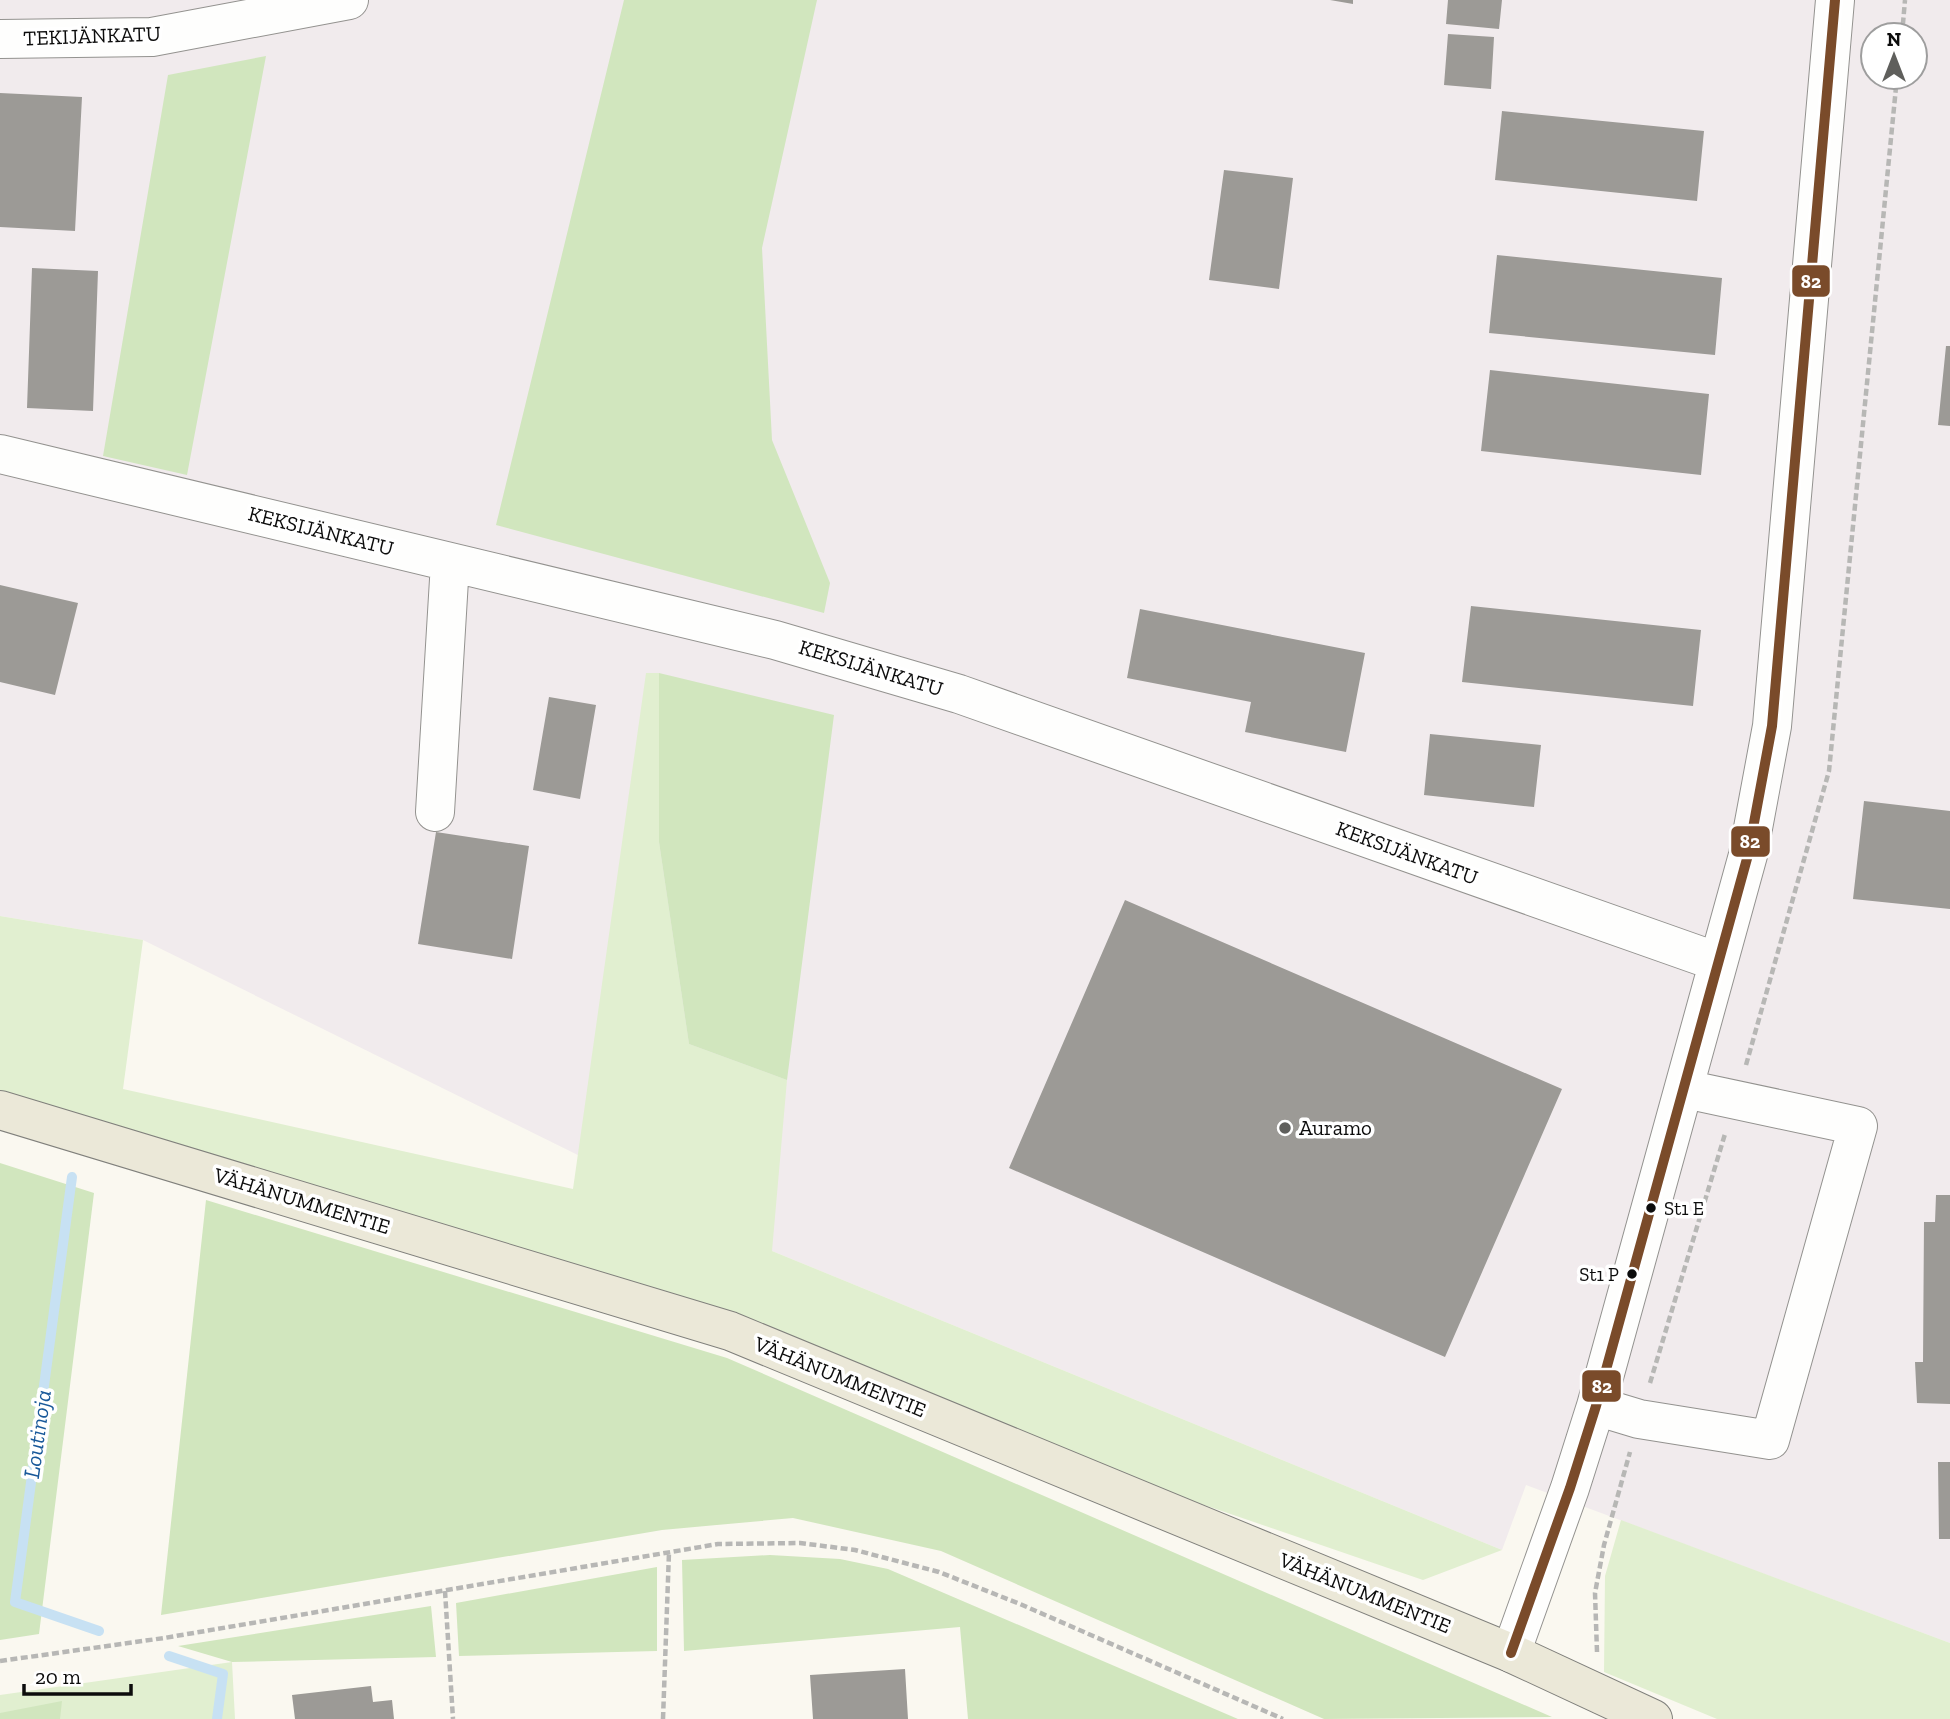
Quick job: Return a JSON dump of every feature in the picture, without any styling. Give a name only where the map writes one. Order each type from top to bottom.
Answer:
[{"type":"main road","name":"VÄHÄNUMMENTIE","points":[[0,1110],[730,1331],[1511,1653],[1653,1719]]},
{"type":"street","name":"TEKIJÄNKATU","points":[[0,40],[152,37],[349,0]]},
{"type":"street","points":[[1511,1653],[1596,1406],[1748,855],[1772,726],[1835,0]]},
{"type":"street","name":"KEKSIJÄNKATU","points":[[0,454],[775,639],[960,695],[1718,962]]},
{"type":"street","points":[[435,812],[450,563]]},
{"type":"street","points":[[1596,1406],[1639,1419],[1770,1440],[1858,1126],[1685,1089]]},
{"type":"path","points":[[1903,21],[1905,0]]},
{"type":"path","points":[[1584,1688],[1599,1647],[1595,1593],[1604,1545],[1639,1419],[1736,1101],[1829,771],[1896,91]]},
{"type":"path","points":[[0,1661],[164,1638],[718,1544],[800,1543],[855,1550],[939,1572],[1020,1604],[1283,1719]]},
{"type":"path","points":[[663,1719],[669,1552]]},
{"type":"path","points":[[446,1591],[453,1719]]},
{"type":"shaded area","points":[[0,0],[1950,0],[1950,1643],[1526,1485],[1502,1550],[772,1251],[143,940],[0,916]]},
{"type":"green space","points":[[624,0],[817,0],[762,248],[772,440],[830,583],[824,613],[496,525]]},
{"type":"green space","points":[[266,56],[187,475],[103,456],[168,75]]},
{"type":"green space","points":[[646,673],[659,673],[659,842],[689,1044],[787,1080],[772,1251],[1502,1550],[1423,1580],[0,1092],[0,916],[143,940],[123,1089],[573,1189]]},
{"type":"green space","points":[[659,673],[834,715],[787,1080],[689,1044],[659,842]]},
{"type":"green space","points":[[0,1163],[94,1193],[39,1634],[0,1640]]},
{"type":"green space","points":[[206,1200],[727,1358],[1552,1717],[1324,1719],[941,1551],[793,1518],[662,1530],[161,1615]]},
{"type":"green space","points":[[1621,1520],[1950,1643],[1950,1719],[1717,1719],[1604,1672],[1605,1576]]},
{"type":"green space","points":[[770,1555],[840,1559],[888,1569],[1238,1719],[968,1719],[960,1627],[684,1651],[682,1560]]},
{"type":"green space","points":[[657,1567],[657,1651],[459,1656],[456,1603]]},
{"type":"green space","points":[[431,1606],[436,1657],[232,1662],[178,1646]]},
{"type":"green space","points":[[232,1662],[235,1719],[0,1719],[0,1695]]},
{"type":"green space","points":[[62,1701],[60,1719],[0,1719],[0,1713]]},
{"type":"building","points":[[1330,0],[1353,0],[1353,4]]},
{"type":"building","points":[[1448,0],[1502,0],[1499,29],[1446,24]]},
{"type":"building","points":[[1448,34],[1494,37],[1491,89],[1444,85]]},
{"type":"building","points":[[0,93],[82,97],[75,231],[0,227]]},
{"type":"building","points":[[1502,111],[1704,131],[1697,201],[1495,180]]},
{"type":"building","points":[[1224,170],[1293,178],[1279,289],[1209,280]]},
{"type":"building","points":[[1497,255],[1722,278],[1715,355],[1489,333]]},
{"type":"building","points":[[32,268],[98,271],[93,411],[27,408]]},
{"type":"building","points":[[1946,346],[1950,346],[1950,426],[1938,425]]},
{"type":"building","points":[[1490,370],[1709,394],[1701,475],[1481,451]]},
{"type":"building","points":[[0,585],[78,603],[55,695],[0,682]]},
{"type":"building","points":[[1471,606],[1701,630],[1693,706],[1462,682]]},
{"type":"building","points":[[1140,609],[1365,653],[1346,752],[1245,732],[1251,702],[1127,678]]},
{"type":"building","points":[[549,697],[596,705],[580,799],[533,790]]},
{"type":"building","points":[[1430,734],[1541,745],[1534,807],[1424,795]]},
{"type":"building","points":[[1864,801],[1950,811],[1950,909],[1853,899]]},
{"type":"building","points":[[436,832],[529,846],[512,959],[418,944]]},
{"type":"building","name":"Auramo","points":[[1125,900],[1562,1089],[1445,1357],[1009,1168]]},
{"type":"building","points":[[1936,1195],[1950,1195],[1950,1404],[1917,1403],[1915,1362],[1923,1362],[1924,1222],[1935,1222]]},
{"type":"building","points":[[1938,1462],[1950,1462],[1950,1539],[1939,1539]]},
{"type":"building","points":[[905,1669],[908,1719],[813,1719],[810,1675]]},
{"type":"building","points":[[371,1686],[373,1702],[392,1700],[394,1719],[295,1719],[292,1695]]},
{"type":"waterway","name":"Loutinoja","points":[[72,1177],[15,1602],[99,1631]]},
{"type":"waterway","name":"Loutinoja","points":[[169,1656],[223,1674],[217,1719]]},
{"type":"transit line","name":"82","points":[[1511,1653],[1596,1406],[1748,855],[1772,726],[1835,0]]},
{"type":"place","name":"Auramo","points":[[1285,1128]]},
{"type":"place","name":"St1 E","points":[[1651,1208]]},
{"type":"place","name":"St1 P","points":[[1632,1274]]}]
